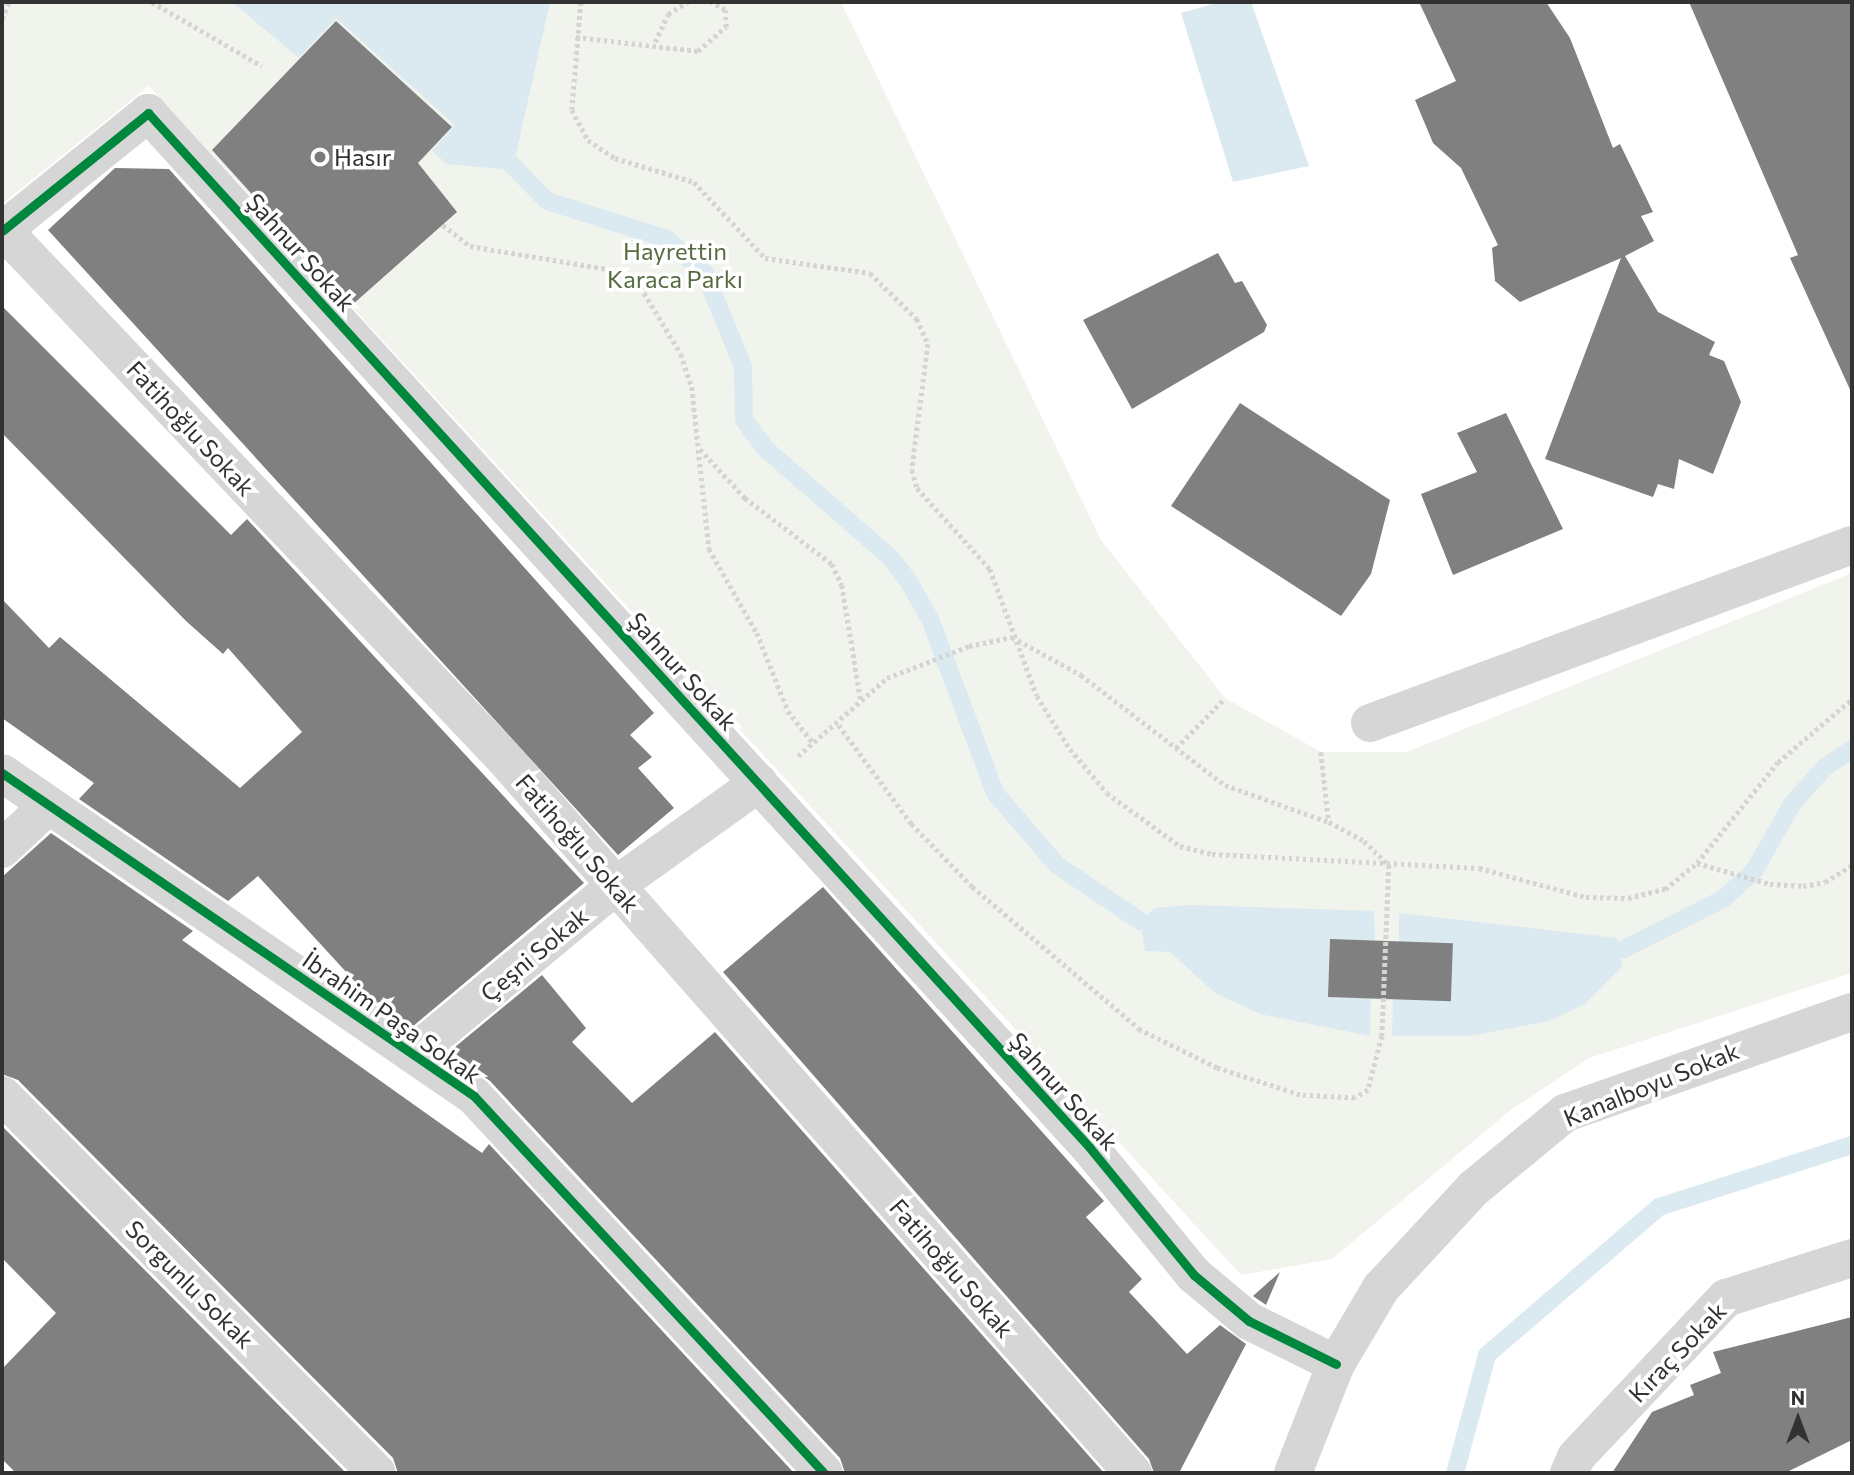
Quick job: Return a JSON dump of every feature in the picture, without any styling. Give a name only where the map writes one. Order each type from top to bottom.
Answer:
[{"type":"street","name":"Şahnur Sokak","points":[[3,230],[148,113],[1090,1148],[1194,1275],[1249,1321],[1336,1364]]},
{"type":"street","name":"Fatihoğlu Sokak","points":[[3,230],[503,757],[1133,1473]]},
{"type":"street","points":[[1370,723],[1852,545]]},
{"type":"street","name":"İbrahim Paşa Sokak","points":[[2,773],[474,1096],[824,1473]]},
{"type":"street","name":"Çeşni Sokak","points":[[413,1054],[615,886],[759,783]]},
{"type":"street","points":[[2,849],[48,806]]},
{"type":"street","name":"Kanalboyu Sokak","points":[[1293,1473],[1336,1364],[1381,1288],[1438,1223],[1565,1113],[1852,1012]]},
{"type":"street","name":"Sorgunlu Sokak","points":[[2,1095],[377,1473]]},
{"type":"street","name":"Kıraç Sokak","points":[[1569,1473],[1576,1457],[1726,1298],[1852,1258]]},
{"type":"path","points":[[2,19],[9,2]]},
{"type":"path","points":[[152,2],[184,14],[262,66]]},
{"type":"path","points":[[581,2],[572,110],[588,140],[615,158],[694,182],[765,258],[870,272],[917,319],[928,344],[912,470],[917,488],[990,569],[1012,637],[1070,749],[1148,828],[1212,854],[1306,855],[1389,865],[1479,868],[1586,897],[1628,898],[1665,889],[1697,863],[1778,762],[1852,699]]},
{"type":"path","points":[[655,41],[668,14],[688,2]]},
{"type":"path","points":[[576,37],[655,41],[698,51],[712,43],[726,27],[726,10],[711,2]]},
{"type":"path","points":[[443,225],[470,246],[607,269],[637,281],[681,354],[699,447],[709,549],[757,632],[782,700],[814,744]]},
{"type":"path","points":[[699,447],[745,498],[832,564],[842,585],[861,702]]},
{"type":"path","points":[[759,783],[838,725],[887,678],[969,646],[1012,637],[1081,675],[1225,785],[1329,822],[1364,841],[1389,865],[1388,941],[1382,1035],[1368,1090],[1333,1099],[1217,1068],[1140,1030],[972,887],[911,824],[838,725]]},
{"type":"path","points":[[1176,748],[1225,698]]},
{"type":"path","points":[[1321,752],[1329,822]]},
{"type":"path","points":[[1697,863],[1718,872],[1770,884],[1825,882],[1852,865]]},
{"type":"green space","name":"Hayrettin Karaca Parkı","points":[[2,2],[841,2],[1101,540],[1225,698],[1321,752],[1407,752],[1852,573],[1852,973],[1589,1058],[1512,1109],[1332,1259],[1241,1275],[149,86],[2,204]]},
{"type":"shaded area","points":[[232,2],[550,2],[516,154],[500,169],[447,164],[432,151],[455,125],[336,18],[299,58]]},
{"type":"shaded area","points":[[1220,2],[1251,2],[1309,166],[1233,182],[1181,13]]},
{"type":"shaded area","points":[[1192,905],[1374,911],[1375,941],[1330,940],[1328,997],[1371,998],[1370,1036],[1260,1014],[1215,993],[1170,952],[1145,951],[1140,921],[1155,908]]},
{"type":"shaded area","points":[[1399,913],[1617,938],[1622,967],[1585,1004],[1549,1021],[1470,1036],[1392,1036],[1393,999],[1451,1000],[1453,944],[1399,942]]},
{"type":"building","points":[[1419,2],[1546,2],[1570,38],[1613,148],[1620,144],[1653,212],[1641,216],[1654,241],[1625,256],[1658,312],[1715,342],[1709,355],[1724,361],[1741,402],[1713,474],[1679,459],[1674,489],[1658,484],[1653,497],[1545,459],[1621,258],[1520,302],[1495,281],[1492,248],[1498,245],[1461,168],[1433,143],[1415,100],[1456,81]]},
{"type":"building","points":[[1689,2],[1852,2],[1852,394],[1790,258],[1798,255]]},
{"type":"building","name":"Hasır","points":[[336,21],[452,127],[418,163],[457,212],[352,305],[212,150]]},
{"type":"building","points":[[115,168],[169,169],[654,713],[630,735],[652,757],[638,768],[674,808],[618,855],[48,230]]},
{"type":"building","points":[[1218,253],[1235,283],[1242,281],[1267,325],[1264,332],[1132,409],[1083,320]]},
{"type":"building","points":[[2,306],[231,535],[247,519],[584,883],[412,1027],[370,998],[258,876],[228,901],[79,799],[94,783],[2,718],[2,599],[49,648],[60,637],[240,788],[302,732],[228,648],[223,654],[186,621],[2,433]]},
{"type":"building","points":[[1240,403],[1390,500],[1371,574],[1341,616],[1171,506]]},
{"type":"building","points":[[1506,413],[1563,529],[1453,575],[1421,494],[1477,472],[1457,433]]},
{"type":"building","points":[[51,833],[193,931],[182,940],[482,1153],[489,1144],[794,1473],[398,1473],[393,1458],[18,1080],[2,1074],[2,877]]},
{"type":"building","points":[[823,887],[1104,1201],[1086,1217],[1142,1279],[1129,1292],[1187,1354],[1220,1325],[1246,1344],[1179,1473],[1154,1473],[1149,1459],[723,972]]},
{"type":"building","points":[[1330,939],[1453,943],[1451,1001],[1328,997]]},
{"type":"building","points":[[542,975],[586,1028],[572,1042],[632,1103],[715,1032],[1104,1473],[845,1473],[840,1458],[490,1081],[449,1052]]},
{"type":"building","points":[[2,1126],[346,1473],[16,1473],[2,1459],[2,1369],[56,1313],[2,1258]]},
{"type":"building","points":[[1280,1272],[1266,1305],[1253,1296]]},
{"type":"building","points":[[1852,1317],[1852,1440],[1785,1473],[1612,1473],[1652,1412],[1694,1395],[1690,1385],[1721,1373],[1713,1352]]},
{"type":"waterway","points":[[508,161],[547,201],[667,239],[705,274],[743,366],[744,420],[767,450],[891,558],[909,582],[930,619],[995,793],[1057,865],[1140,921]]},
{"type":"waterway","points":[[1622,950],[1723,899],[1754,871],[1792,804],[1824,768],[1852,749]]},
{"type":"waterway","points":[[1455,1473],[1487,1355],[1659,1207],[1852,1145]]},
{"type":"cycle path","points":[[2,231],[148,113],[1090,1148],[1194,1275],[1249,1321],[1336,1364]]},
{"type":"cycle path","points":[[2,773],[474,1096],[824,1473]]},
{"type":"place","name":"Hasır","points":[[320,157]]}]
